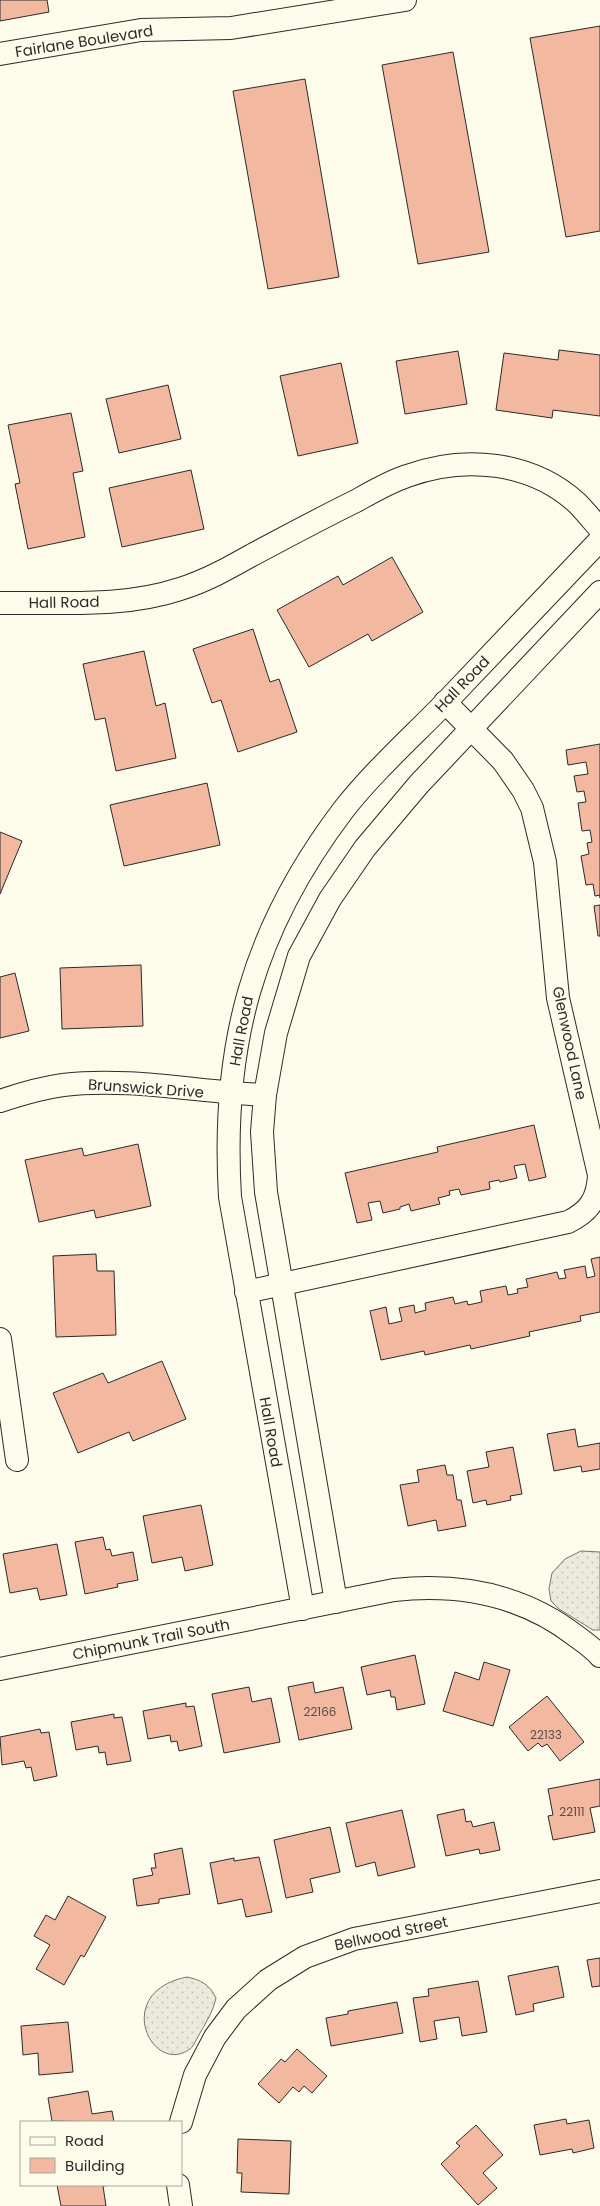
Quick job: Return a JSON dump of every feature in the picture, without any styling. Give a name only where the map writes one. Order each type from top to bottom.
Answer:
[{"type":"street","name":"Fairlane Boulevard","points":[[0,54],[141,30],[231,28],[405,0]]},
{"type":"street","name":"Hall Road","points":[[9,603],[107,602],[153,596],[180,590],[206,580],[405,476],[431,468],[459,463],[501,466],[541,480],[577,503],[600,529]]},
{"type":"street","name":"Hall Road","points":[[303,1609],[230,1197],[228,1131],[230,1094],[237,1040],[248,992],[264,946],[287,897],[314,851],[346,808],[380,768],[600,540]]},
{"type":"street","points":[[336,1602],[266,1192],[262,1132],[265,1095],[276,1033],[299,956],[330,899],[365,848],[471,727],[600,592]]},
{"type":"street","name":"Glenwood Lane","points":[[246,1292],[568,1222],[589,1209],[595,1198],[599,1175],[558,998],[545,862],[532,808],[523,790],[503,761],[445,702]]},
{"type":"street","name":"Brunswick Drive","points":[[0,1101],[33,1090],[89,1083],[116,1083],[230,1094],[265,1095]]},
{"type":"street","points":[[0,1339],[17,1460]]},
{"type":"street","points":[[303,1609],[394,1590],[455,1588],[490,1594],[523,1605],[562,1626],[600,1656]]},
{"type":"street","name":"Chipmunk Trail South","points":[[0,1669],[303,1609]]},
{"type":"street","name":"Bellwood Street","points":[[181,2121],[195,2075],[215,2037],[236,2009],[268,1980],[305,1957],[354,1939],[600,1891]]},
{"type":"street","points":[[178,2186],[181,2206]]},
{"type":"shaded area","points":[[581,1551],[600,1552],[600,1630],[593,1630],[559,1609],[551,1601],[549,1589],[552,1573],[565,1559]]},
{"type":"shaded area","points":[[187,1977],[200,1981],[207,1986],[216,1998],[211,2012],[194,2044],[190,2049],[176,2055],[163,2052],[152,2042],[146,2029],[145,2014],[150,1999],[164,1986]]},
{"type":"building","points":[[0,0],[47,0],[49,12],[0,21]]},
{"type":"building","points":[[600,26],[600,231],[566,237],[530,38]]},
{"type":"building","points":[[453,52],[489,252],[418,264],[382,65]]},
{"type":"building","points":[[305,79],[339,277],[268,289],[233,91]]},
{"type":"building","points":[[559,350],[600,355],[600,416],[553,410],[552,418],[496,410],[504,353],[558,360]]},
{"type":"building","points":[[458,351],[467,404],[405,414],[396,361]]},
{"type":"building","points":[[341,363],[358,443],[298,456],[280,376]]},
{"type":"building","points":[[168,385],[181,439],[119,453],[106,399]]},
{"type":"building","points":[[71,413],[83,471],[73,473],[85,537],[28,549],[15,484],[20,483],[8,425]]},
{"type":"building","points":[[191,470],[204,529],[122,547],[109,488]]},
{"type":"building","points":[[392,557],[423,612],[372,641],[368,634],[309,667],[277,610],[338,576],[343,585]]},
{"type":"building","points":[[253,629],[270,682],[279,679],[297,732],[238,752],[221,700],[212,703],[193,649]]},
{"type":"building","points":[[144,651],[156,706],[165,703],[176,758],[116,771],[105,718],[95,720],[83,664]]},
{"type":"building","points":[[600,744],[600,895],[595,896],[593,884],[586,885],[581,856],[589,854],[587,843],[592,842],[590,830],[582,831],[578,803],[586,802],[584,791],[577,792],[574,776],[588,774],[586,762],[568,765],[566,750]]},
{"type":"building","points":[[207,783],[220,845],[124,866],[110,805]]},
{"type":"building","points":[[0,832],[22,841],[0,894]]},
{"type":"building","points":[[600,905],[600,936],[598,936],[594,906]]},
{"type":"building","points":[[141,965],[143,1026],[62,1029],[60,968]]},
{"type":"building","points":[[15,973],[29,1031],[0,1038],[0,977]]},
{"type":"building","points":[[534,1125],[546,1177],[529,1181],[525,1164],[514,1166],[517,1178],[500,1182],[499,1180],[489,1182],[490,1189],[461,1195],[459,1189],[449,1191],[450,1195],[438,1198],[440,1204],[411,1211],[409,1204],[400,1207],[400,1209],[383,1213],[380,1201],[368,1203],[372,1220],[357,1223],[345,1173],[438,1152],[437,1147]]},
{"type":"building","points":[[138,1144],[151,1206],[96,1218],[94,1210],[39,1222],[25,1160],[82,1148],[84,1156]]},
{"type":"building","points":[[96,1254],[97,1271],[114,1271],[116,1335],[56,1337],[53,1256]]},
{"type":"building","points":[[600,1257],[600,1312],[580,1316],[581,1321],[529,1332],[530,1336],[471,1349],[470,1345],[425,1355],[424,1351],[381,1360],[370,1311],[386,1307],[389,1324],[402,1321],[399,1308],[414,1305],[415,1313],[426,1310],[425,1303],[453,1297],[455,1304],[467,1301],[468,1305],[482,1302],[480,1291],[506,1286],[508,1295],[518,1293],[517,1289],[528,1287],[526,1279],[557,1272],[559,1279],[566,1278],[564,1270],[585,1266],[587,1278],[595,1276],[591,1259]]},
{"type":"building","points":[[162,1361],[186,1419],[133,1441],[129,1432],[78,1453],[53,1393],[103,1373],[108,1383]]},
{"type":"building","points":[[575,1429],[578,1447],[600,1443],[600,1469],[582,1472],[581,1466],[554,1471],[547,1434]]},
{"type":"building","points":[[513,1447],[522,1494],[510,1496],[511,1500],[487,1505],[486,1500],[473,1503],[467,1471],[489,1467],[486,1452]]},
{"type":"building","points":[[445,1465],[447,1475],[453,1475],[457,1500],[461,1500],[466,1526],[438,1531],[436,1520],[408,1526],[400,1485],[419,1482],[417,1470]]},
{"type":"building","points":[[201,1505],[213,1565],[185,1571],[182,1557],[152,1563],[143,1516]]},
{"type":"building","points":[[103,1537],[106,1550],[110,1549],[112,1556],[133,1552],[138,1580],[117,1584],[118,1587],[85,1594],[75,1542]]},
{"type":"building","points":[[57,1544],[67,1595],[40,1600],[37,1588],[10,1593],[3,1554]]},
{"type":"building","points":[[415,1655],[425,1704],[397,1710],[395,1697],[391,1697],[390,1690],[367,1695],[361,1667]]},
{"type":"building","points":[[484,1662],[510,1670],[493,1726],[443,1711],[455,1672],[479,1680]]},
{"type":"building","points":[[313,1682],[315,1693],[343,1687],[352,1729],[299,1740],[288,1687]]},
{"type":"building","points":[[249,1687],[252,1702],[271,1698],[280,1742],[224,1753],[212,1694]]},
{"type":"building","points":[[547,1696],[584,1742],[560,1761],[547,1744],[542,1747],[538,1743],[528,1751],[509,1727]]},
{"type":"building","points":[[186,1703],[186,1707],[194,1706],[202,1746],[179,1751],[177,1741],[171,1742],[170,1735],[148,1739],[143,1711]]},
{"type":"building","points":[[114,1714],[114,1718],[122,1717],[131,1761],[107,1765],[105,1752],[99,1753],[98,1746],[76,1750],[71,1722]]},
{"type":"building","points":[[40,1729],[41,1733],[49,1732],[57,1776],[34,1781],[31,1767],[26,1768],[24,1761],[2,1765],[0,1737]]},
{"type":"building","points":[[600,1779],[600,1806],[590,1808],[595,1832],[553,1840],[548,1816],[553,1815],[548,1789]]},
{"type":"building","points":[[464,1809],[466,1822],[471,1821],[473,1827],[494,1822],[500,1850],[480,1854],[479,1849],[446,1856],[437,1815]]},
{"type":"building","points":[[402,1810],[415,1867],[378,1876],[375,1862],[356,1867],[346,1823]]},
{"type":"building","points":[[330,1827],[340,1872],[310,1879],[313,1892],[286,1898],[274,1840]]},
{"type":"building","points":[[182,1848],[190,1894],[159,1899],[159,1903],[137,1906],[133,1879],[153,1875],[151,1868],[156,1868],[154,1854]]},
{"type":"building","points":[[259,1857],[272,1912],[246,1917],[242,1899],[218,1904],[210,1863],[234,1858],[234,1861]]},
{"type":"building","points":[[68,1896],[106,1917],[84,1957],[81,1955],[64,1985],[36,1969],[50,1945],[34,1936],[46,1915],[55,1920]]},
{"type":"building","points":[[600,1958],[600,1986],[592,1987],[587,1960]]},
{"type":"building","points":[[558,1966],[564,1997],[533,2004],[534,2011],[516,2015],[508,1976]]},
{"type":"building","points":[[478,1981],[487,2032],[462,2036],[459,2017],[434,2021],[437,2039],[420,2042],[413,1998],[429,1996],[428,1989]]},
{"type":"building","points":[[397,2002],[403,2033],[331,2046],[326,2018],[348,2014],[348,2011]]},
{"type":"building","points":[[68,2022],[73,2072],[39,2075],[38,2053],[23,2055],[21,2026]]},
{"type":"building","points":[[297,2049],[327,2076],[312,2093],[304,2086],[299,2092],[293,2087],[279,2103],[258,2084],[281,2059],[285,2062]]},
{"type":"building","points":[[88,2091],[92,2114],[112,2111],[114,2121],[52,2121],[48,2098]]},
{"type":"building","points":[[566,2119],[567,2124],[589,2120],[594,2148],[573,2153],[572,2149],[540,2155],[534,2125]]},
{"type":"building","points":[[476,2125],[503,2155],[483,2173],[497,2188],[478,2205],[441,2164],[460,2146],[456,2143]]},
{"type":"building","points":[[238,2139],[291,2141],[289,2194],[241,2192],[242,2173],[237,2173]]},
{"type":"building","points":[[57,2186],[103,2186],[106,2206],[61,2206]]}]
